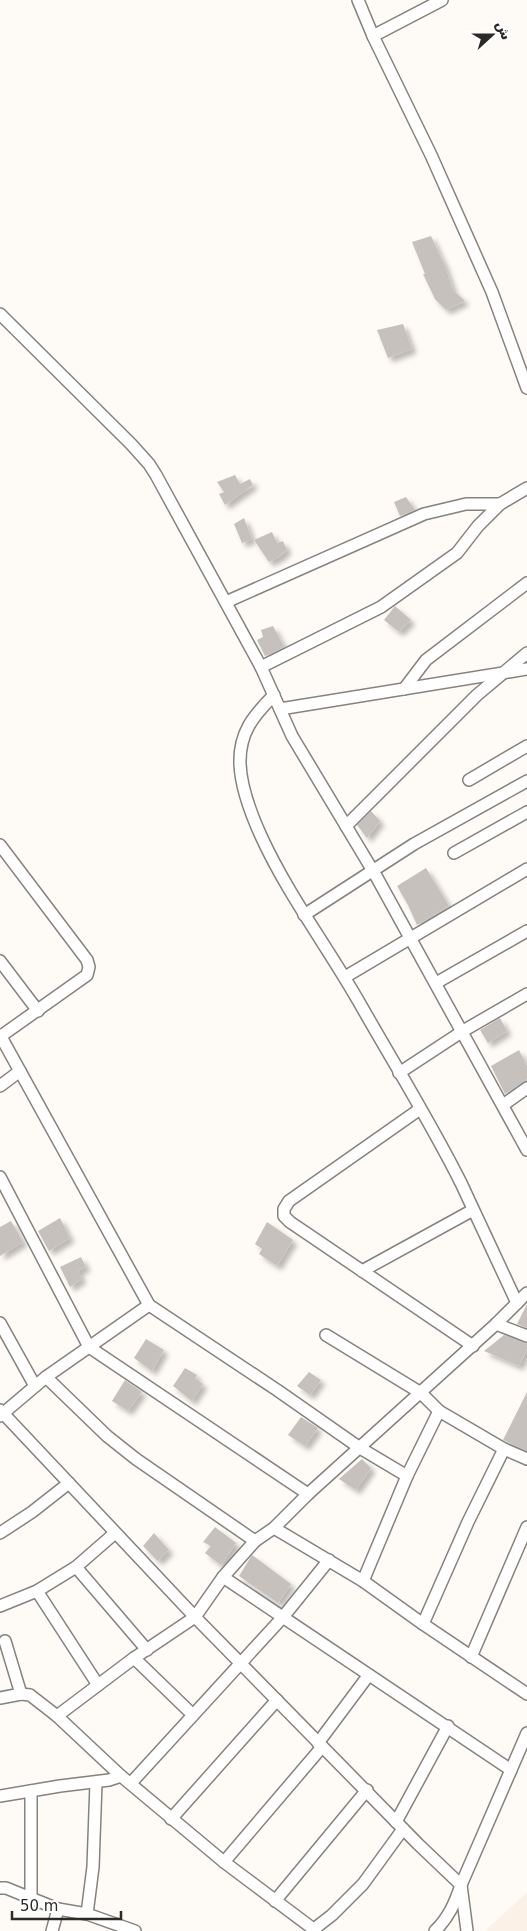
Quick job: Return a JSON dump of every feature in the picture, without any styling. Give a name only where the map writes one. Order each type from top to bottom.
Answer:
[{"type":"street","points":[[358,0],[431,155],[488,283],[527,388]]},
{"type":"street","points":[[374,36],[442,0]]},
{"type":"street","points":[[0,314],[149,464],[261,667],[292,736],[373,871],[526,1146]]},
{"type":"street","points":[[261,667],[381,608],[457,553],[478,526],[500,504],[527,488]]},
{"type":"street","points":[[226,602],[424,514],[466,504],[500,504]]},
{"type":"street","points":[[404,689],[426,660],[527,583]]},
{"type":"street","points":[[346,826],[477,695],[527,653]]},
{"type":"street","points":[[280,710],[527,669]]},
{"type":"street","points":[[274,696],[256,712],[249,723],[244,737],[240,763],[245,791],[254,819],[276,869],[345,977],[460,1182],[517,1303]]},
{"type":"street","points":[[469,780],[527,746]]},
{"type":"street","points":[[304,915],[414,844],[527,781]]},
{"type":"street","points":[[454,853],[527,812]]},
{"type":"street","points":[[0,845],[87,960],[89,967],[87,974],[38,1011],[1,1035],[149,1305],[360,1448],[407,1476]]},
{"type":"street","points":[[345,977],[527,869]]},
{"type":"street","points":[[436,983],[527,931]]},
{"type":"street","points":[[0,961],[38,1011]]},
{"type":"street","points":[[399,1073],[463,1031],[527,994]]},
{"type":"street","points":[[0,1086],[20,1070]]},
{"type":"street","points":[[503,1104],[527,1088]]},
{"type":"street","points":[[420,1109],[289,1201],[284,1209],[284,1216],[290,1222],[472,1346]]},
{"type":"street","points":[[0,1177],[89,1346],[308,1494]]},
{"type":"street","points":[[362,1271],[473,1210]]},
{"type":"street","points":[[57,1716],[134,1658],[195,1618],[223,1577],[255,1541],[274,1528],[308,1494],[496,1324],[527,1293]]},
{"type":"street","points":[[149,1305],[46,1377],[1,1413],[195,1618],[461,1885],[467,1931]]},
{"type":"street","points":[[0,1322],[35,1386]]},
{"type":"street","points":[[496,1324],[527,1336]]},
{"type":"street","points":[[326,1335],[420,1393],[440,1411],[504,1449],[527,1459]]},
{"type":"street","points":[[46,1377],[107,1436],[121,1447],[255,1541]]},
{"type":"street","points":[[363,1582],[407,1476],[440,1411]]},
{"type":"street","points":[[423,1624],[468,1522],[504,1449]]},
{"type":"street","points":[[0,1533],[32,1512],[69,1483]]},
{"type":"street","points":[[471,1658],[527,1527]]},
{"type":"street","points":[[274,1528],[363,1582],[471,1658],[527,1694]]},
{"type":"street","points":[[0,1606],[37,1591],[76,1567],[115,1533]]},
{"type":"street","points":[[0,1796],[60,1786],[126,1779],[193,1715],[283,1617],[328,1560]]},
{"type":"street","points":[[76,1567],[147,1650]]},
{"type":"street","points":[[223,1577],[368,1676],[448,1726],[511,1770]]},
{"type":"street","points":[[37,1591],[98,1685]]},
{"type":"street","points":[[5,1641],[21,1694]]},
{"type":"street","points":[[134,1658],[193,1715]]},
{"type":"street","points":[[224,1862],[320,1745],[368,1676]]},
{"type":"street","points":[[0,1698],[21,1694],[30,1695],[57,1716],[171,1819],[224,1862],[315,1930],[362,1884],[400,1825],[448,1726]]},
{"type":"street","points":[[171,1819],[277,1700]]},
{"type":"street","points":[[435,1931],[443,1923],[454,1906],[461,1885],[527,1734]]},
{"type":"street","points":[[87,1914],[93,1867],[96,1782]]},
{"type":"street","points":[[275,1901],[367,1790]]},
{"type":"street","points":[[31,1791],[31,1899]]},
{"type":"street","points":[[2,1885],[58,1909],[87,1914],[135,1931]]},
{"type":"street","points":[[52,1931],[58,1909]]},
{"type":"shaded area","points":[[527,1892],[527,1931],[485,1931]]},
{"type":"building","points":[[431,236],[445,266],[453,290],[465,301],[446,310],[435,299],[423,274],[425,274],[412,242]]},
{"type":"building","points":[[403,324],[412,349],[388,358],[377,330]]},
{"type":"building","points":[[235,475],[240,484],[250,479],[253,485],[225,505],[219,494],[224,492],[217,482]]},
{"type":"building","points":[[406,497],[415,510],[400,516],[394,502]]},
{"type":"building","points":[[244,518],[252,539],[242,543],[234,524]]},
{"type":"building","points":[[272,532],[277,543],[283,541],[287,550],[269,562],[254,540]]},
{"type":"building","points":[[395,606],[411,620],[399,632],[384,620]]},
{"type":"building","points":[[273,626],[284,647],[265,656],[257,640],[263,637],[261,630]]},
{"type":"building","points":[[371,811],[380,821],[367,838],[357,825]]},
{"type":"building","points":[[426,868],[449,906],[417,925],[397,886]]},
{"type":"building","points":[[500,1018],[507,1031],[488,1043],[480,1030]]},
{"type":"building","points":[[519,1050],[527,1066],[527,1079],[505,1094],[491,1066]]},
{"type":"building","points":[[60,1218],[70,1238],[49,1251],[38,1231]]},
{"type":"building","points":[[11,1221],[23,1242],[0,1256],[0,1227]]},
{"type":"building","points":[[267,1222],[293,1240],[277,1266],[259,1254],[262,1249],[255,1244]]},
{"type":"building","points":[[81,1257],[86,1267],[78,1271],[82,1279],[70,1287],[60,1267]]},
{"type":"building","points":[[527,1304],[527,1328],[517,1324]]},
{"type":"building","points":[[504,1335],[527,1343],[527,1349],[519,1366],[484,1351]]},
{"type":"building","points":[[146,1339],[164,1350],[152,1371],[134,1358]]},
{"type":"building","points":[[185,1368],[197,1375],[195,1378],[203,1384],[192,1401],[173,1386]]},
{"type":"building","points":[[309,1372],[321,1380],[310,1395],[297,1386]]},
{"type":"building","points":[[125,1380],[142,1392],[128,1411],[112,1401]]},
{"type":"building","points":[[527,1392],[527,1451],[503,1440]]},
{"type":"building","points":[[301,1417],[318,1428],[305,1446],[288,1435]]},
{"type":"building","points":[[362,1459],[371,1468],[356,1490],[339,1479]]},
{"type":"building","points":[[215,1527],[236,1543],[221,1565],[205,1553],[211,1546],[203,1542]]},
{"type":"building","points":[[154,1533],[169,1550],[158,1561],[143,1546]]},
{"type":"building","points":[[252,1555],[291,1584],[278,1603],[239,1576]]}]
